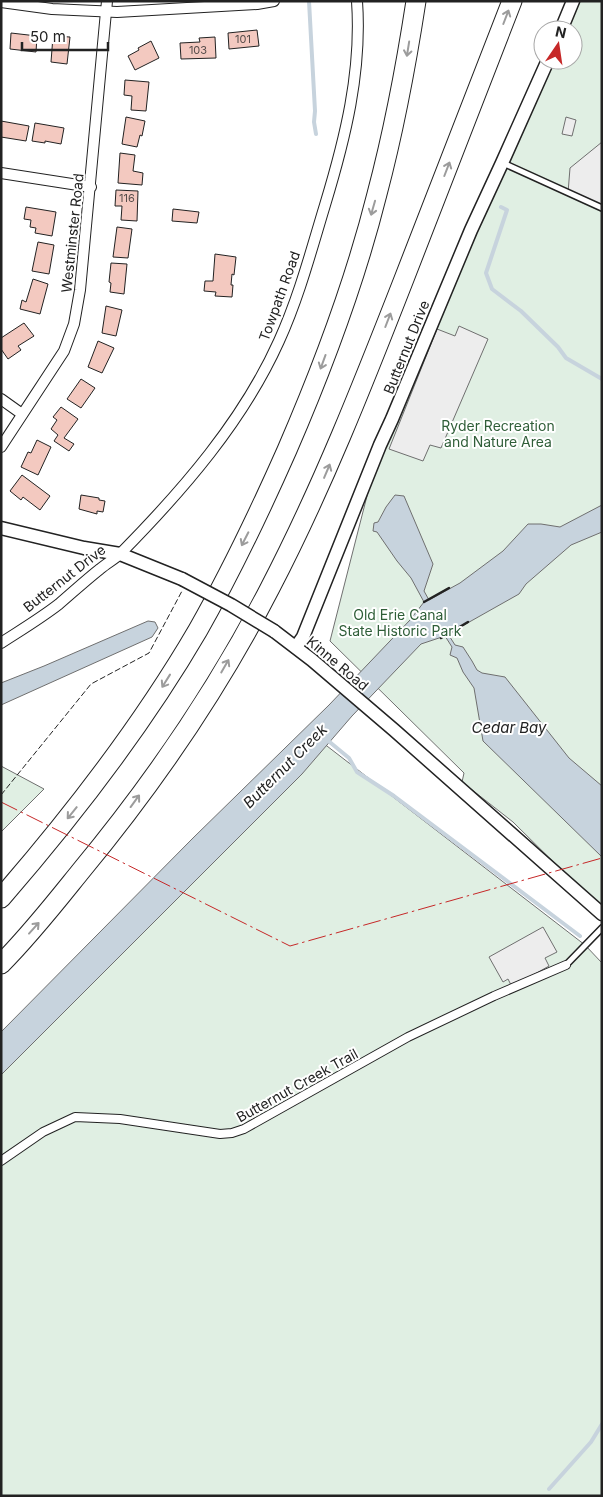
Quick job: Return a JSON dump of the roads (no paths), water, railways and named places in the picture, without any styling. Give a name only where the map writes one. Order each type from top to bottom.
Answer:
[{"type":"highway","points":[[1,898],[33,862],[94,786],[148,708],[198,630],[227,577],[267,496],[313,391],[351,285],[386,160],[405,68],[416,1]]},
{"type":"highway","points":[[1,964],[41,921],[106,840],[173,750],[213,688],[269,591],[315,498],[352,409],[512,1]]},
{"type":"street","points":[[1,2],[52,9],[107,6],[117,12],[257,4],[274,1]]},
{"type":"street","name":"Towpath Road","points":[[120,554],[177,492],[224,435],[254,388],[279,340],[304,275],[345,134],[356,75],[358,42],[357,1]]},
{"type":"street","points":[[565,20],[573,1]]},
{"type":"street","name":"Westminster Road","points":[[1,447],[64,351],[74,324],[80,290],[91,188],[107,6]]},
{"type":"street","name":"Butternut Drive","points":[[296,647],[303,637],[380,445],[470,230],[544,70]]},
{"type":"street","points":[[1,173],[91,188]]},
{"type":"street","points":[[1,399],[22,414]]},
{"type":"street","name":"Kinne Road","points":[[1,528],[84,548],[120,554],[182,579],[274,631],[312,660],[394,730],[602,914]]},
{"type":"street","name":"Butternut Drive","points":[[1,642],[57,605],[100,568],[120,554]]},
{"type":"street","name":"Butternut Creek Trail","points":[[1,1160],[43,1132],[75,1117],[120,1119],[220,1134],[244,1129],[408,1038],[494,996],[566,965]]},
{"type":"lane","points":[[502,163],[602,208]]},
{"type":"lane","points":[[566,965],[602,928]]},
{"type":"water","points":[[395,495],[404,496],[433,564],[424,591],[429,600],[460,583],[503,551],[528,524],[560,527],[602,505],[602,532],[571,545],[526,584],[519,594],[448,634],[455,645],[463,647],[477,670],[482,673],[505,677],[569,758],[602,786],[602,857],[483,741],[474,688],[463,672],[457,658],[450,655],[452,647],[445,636],[421,644],[352,716],[302,774],[1,1075],[1,1032],[193,838],[329,705],[410,620],[424,602],[411,578],[377,532],[373,531],[374,523],[378,522]]},
{"type":"water","points":[[148,621],[155,622],[158,628],[152,637],[1,705],[1,683]]},
{"type":"waterway","points":[[309,1],[316,134]]},
{"type":"waterway","points":[[501,207],[507,210],[486,273],[492,289],[521,311],[558,347],[566,358],[602,379]]},
{"type":"waterway","name":"Butternut Creek","points":[[326,739],[349,758],[357,772],[394,796],[580,936]]},
{"type":"waterway","points":[[549,1489],[591,1442],[602,1424]]},
{"type":"park label","name":"Ryder Recreation and Nature Area","points":[[498,434]]},
{"type":"park label","name":"Old Erie Canal State Historic Park","points":[[400,622]]},
{"type":"water label","name":"Cedar Bay","points":[[509,727]]}]
